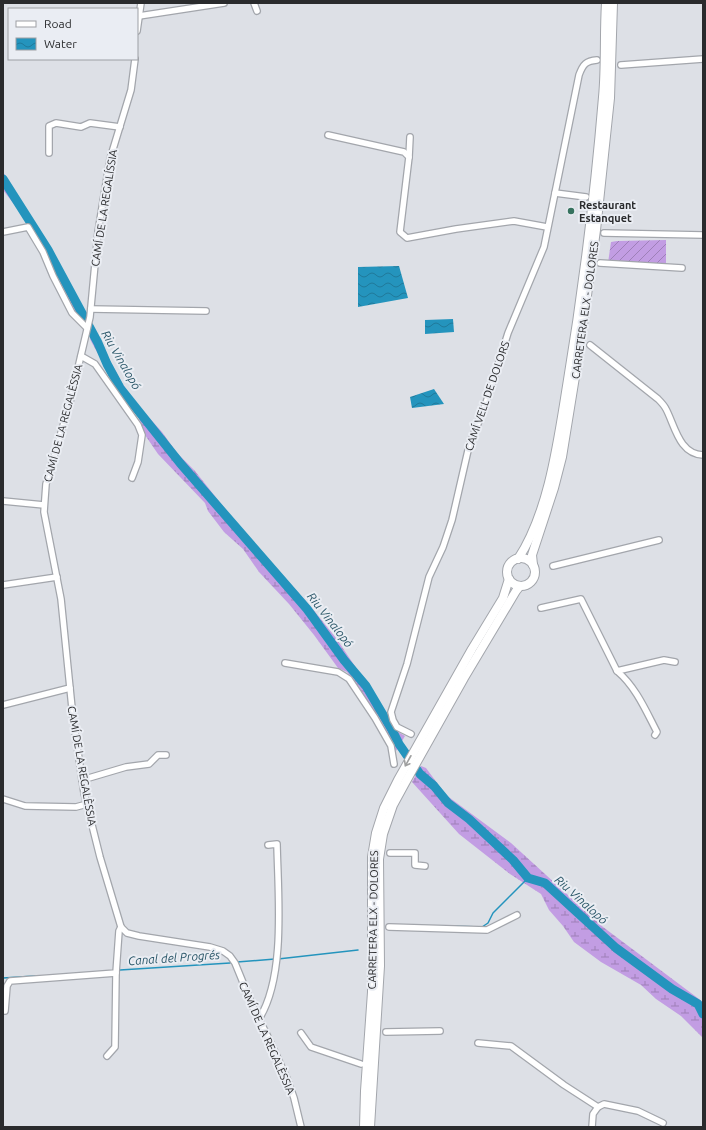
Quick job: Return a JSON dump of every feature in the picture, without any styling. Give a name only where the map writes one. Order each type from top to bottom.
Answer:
[{"type":"main road","name":"CARRETERA ELX - DOLORES","points":[[518,559],[527,546],[547,487],[559,438],[570,372],[591,214],[601,120],[604,86],[606,3]]},
{"type":"main road","name":"CARRETERA ELX - DOLORES","points":[[533,565],[532,556],[554,488],[562,457],[588,293],[610,98],[613,3]]},
{"type":"main road","points":[[518,559],[524,559],[533,565],[535,574],[534,578],[529,584],[520,586],[509,580],[507,575],[511,563],[518,559]]},
{"type":"main road","name":"CARRETERA ELX - DOLORES","points":[[364,1127],[372,992],[372,857],[380,822],[384,808],[422,745],[503,598],[509,580]]},
{"type":"main road","name":"CARRETERA ELX - DOLORES","points":[[422,745],[520,586]]},
{"type":"main road","name":"CARRETERA ELX - DOLORES","points":[[370,1127],[380,966],[379,859],[387,820],[401,782]]},
{"type":"street","points":[[138,24],[141,3]]},
{"type":"street","points":[[139,16],[224,3]]},
{"type":"street","points":[[254,3],[257,11]]},
{"type":"street","points":[[621,65],[703,59]]},
{"type":"street","name":"CAMÍ DE LA REGALÍSSIA","points":[[87,330],[91,310],[98,232],[110,159],[131,90],[135,60]]},
{"type":"street","name":"CAMÍ VELL DE DOLORS","points":[[411,734],[397,727],[393,720],[392,712],[394,703],[407,664],[429,577],[443,547],[452,520],[469,446],[485,406],[519,304],[534,274],[544,247],[582,65],[587,61],[597,60]]},
{"type":"street","points":[[49,153],[48,126],[56,123],[81,127],[90,123],[120,127]]},
{"type":"street","points":[[328,135],[404,152],[409,157]]},
{"type":"street","points":[[410,137],[400,232],[407,238],[514,221],[547,227]]},
{"type":"street","points":[[555,193],[586,197]]},
{"type":"street","points":[[3,232],[28,227],[43,252],[53,276],[72,313],[87,330]]},
{"type":"street","points":[[604,233],[703,235]]},
{"type":"street","points":[[600,263],[682,268]]},
{"type":"street","points":[[91,310],[206,311]]},
{"type":"street","name":"CAMÍ DE LA REGALÈSSIA","points":[[87,330],[70,402],[47,478],[44,512],[58,577],[72,718],[82,780],[102,865],[121,928],[127,933],[210,947],[230,956],[235,963],[252,1007],[288,1081],[301,1127]]},
{"type":"street","points":[[590,345],[658,399],[666,407],[685,448],[696,455],[703,455]]},
{"type":"street","points":[[81,356],[95,364],[138,425],[142,436],[138,462],[132,478]]},
{"type":"street","points":[[3,501],[44,505]]},
{"type":"street","points":[[553,566],[659,540]]},
{"type":"street","points":[[3,585],[58,577]]},
{"type":"street","points":[[541,608],[581,600],[617,671],[640,699],[657,732],[656,735]]},
{"type":"street","points":[[617,671],[664,660],[675,662]]},
{"type":"street","points":[[285,663],[338,672],[349,679],[375,718],[391,746],[394,764]]},
{"type":"street","points":[[3,705],[70,688]]},
{"type":"street","points":[[82,780],[126,767],[148,764],[158,755],[166,755]]},
{"type":"street","points":[[3,799],[25,806],[76,807],[87,804]]},
{"type":"street","points":[[259,1019],[265,1010],[273,985],[277,958],[277,844],[268,844]]},
{"type":"street","points":[[390,853],[415,853],[415,865],[425,866]]},
{"type":"street","points":[[389,927],[487,930],[518,915]]},
{"type":"street","points":[[107,1056],[115,1047],[116,973],[119,931],[121,928]]},
{"type":"street","points":[[6,1012],[7,986],[10,980],[116,973]]},
{"type":"street","points":[[386,1032],[440,1031]]},
{"type":"street","points":[[301,1034],[312,1047],[361,1064]]},
{"type":"street","points":[[478,1043],[511,1046],[564,1086],[598,1107]]},
{"type":"street","points":[[592,1127],[593,1114],[598,1107],[604,1104],[638,1111],[663,1123]]},
{"type":"green space","points":[[3,172],[39,229],[84,311],[84,321],[73,310],[30,225],[3,190]]},
{"type":"green space","points":[[666,240],[666,264],[608,263],[611,242]]},
{"type":"green space","points":[[93,329],[122,383],[135,402],[162,432],[177,453],[195,471],[238,525],[311,607],[336,638],[373,693],[395,730],[405,736],[396,751],[379,719],[358,686],[347,672],[338,668],[289,604],[259,572],[243,549],[224,532],[208,511],[205,503],[158,454],[145,435],[138,416],[129,406],[116,386],[92,343],[90,339]]},
{"type":"green space","points":[[421,766],[426,768],[446,795],[511,843],[603,927],[699,999],[703,1003],[703,1038],[681,1016],[656,999],[641,985],[601,962],[574,942],[549,910],[541,894],[510,874],[459,834],[412,782]]},
{"type":"water","points":[[399,266],[408,298],[358,307],[358,267]]},
{"type":"water","points":[[453,319],[454,332],[425,334],[425,320]]},
{"type":"water","points":[[434,389],[444,404],[412,408],[410,397]]},
{"type":"waterway","name":"Riu Vinalopó","points":[[3,179],[48,250],[98,343],[120,388],[180,463],[307,609],[344,660],[366,686],[399,744],[420,774],[434,786],[448,803],[469,819],[513,860],[528,878],[545,883],[616,948],[672,989],[698,1004],[703,1014]]},
{"type":"waterway","name":"Canal del Progrés","points":[[448,926],[482,927],[488,923],[493,913],[528,878]]},
{"type":"waterway","name":"Canal del Progrés","points":[[278,959],[358,950]]},
{"type":"waterway","name":"Canal del Progrés","points":[[237,962],[275,959]]},
{"type":"waterway","name":"Canal del Progrés","points":[[120,970],[230,963]]},
{"type":"waterway","name":"Canal del Progrés","points":[[3,978],[35,976]]},
{"type":"place","name":"Restaurant Estanquet","points":[[571,211]]}]
